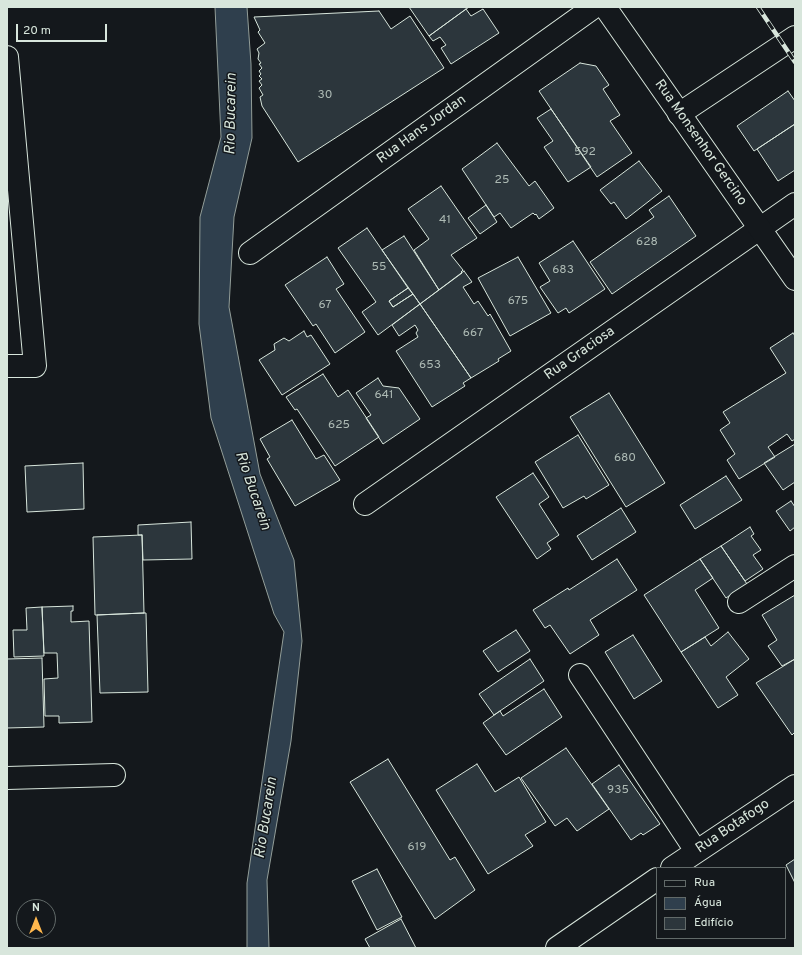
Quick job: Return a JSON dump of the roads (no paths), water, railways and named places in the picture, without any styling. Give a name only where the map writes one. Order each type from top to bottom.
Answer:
[{"type":"street","name":"Rua Hans Jordan","points":[[250,253],[594,7]]},
{"type":"street","name":"Rua Monsenhor Gercino","points":[[605,7],[795,279]]},
{"type":"street","points":[[679,114],[795,38]]},
{"type":"street","points":[[7,57],[34,366],[7,366]]},
{"type":"street","name":"Rua Graciosa","points":[[365,504],[795,204]]},
{"type":"street","points":[[740,602],[795,566]]},
{"type":"street","points":[[580,675],[696,851]]},
{"type":"street","points":[[7,778],[114,775]]},
{"type":"street","name":"Rua Botafogo","points":[[673,867],[795,786]]},
{"type":"street","points":[[557,948],[656,879]]},
{"type":"water","name":"Rio Bucarein","points":[[215,7],[247,7],[251,64],[252,138],[234,217],[229,307],[260,474],[294,560],[302,641],[291,741],[267,880],[269,948],[247,948],[247,883],[284,632],[274,614],[211,418],[199,324],[200,217],[221,137]]},
{"type":"railway","points":[[758,7],[795,62]]}]
